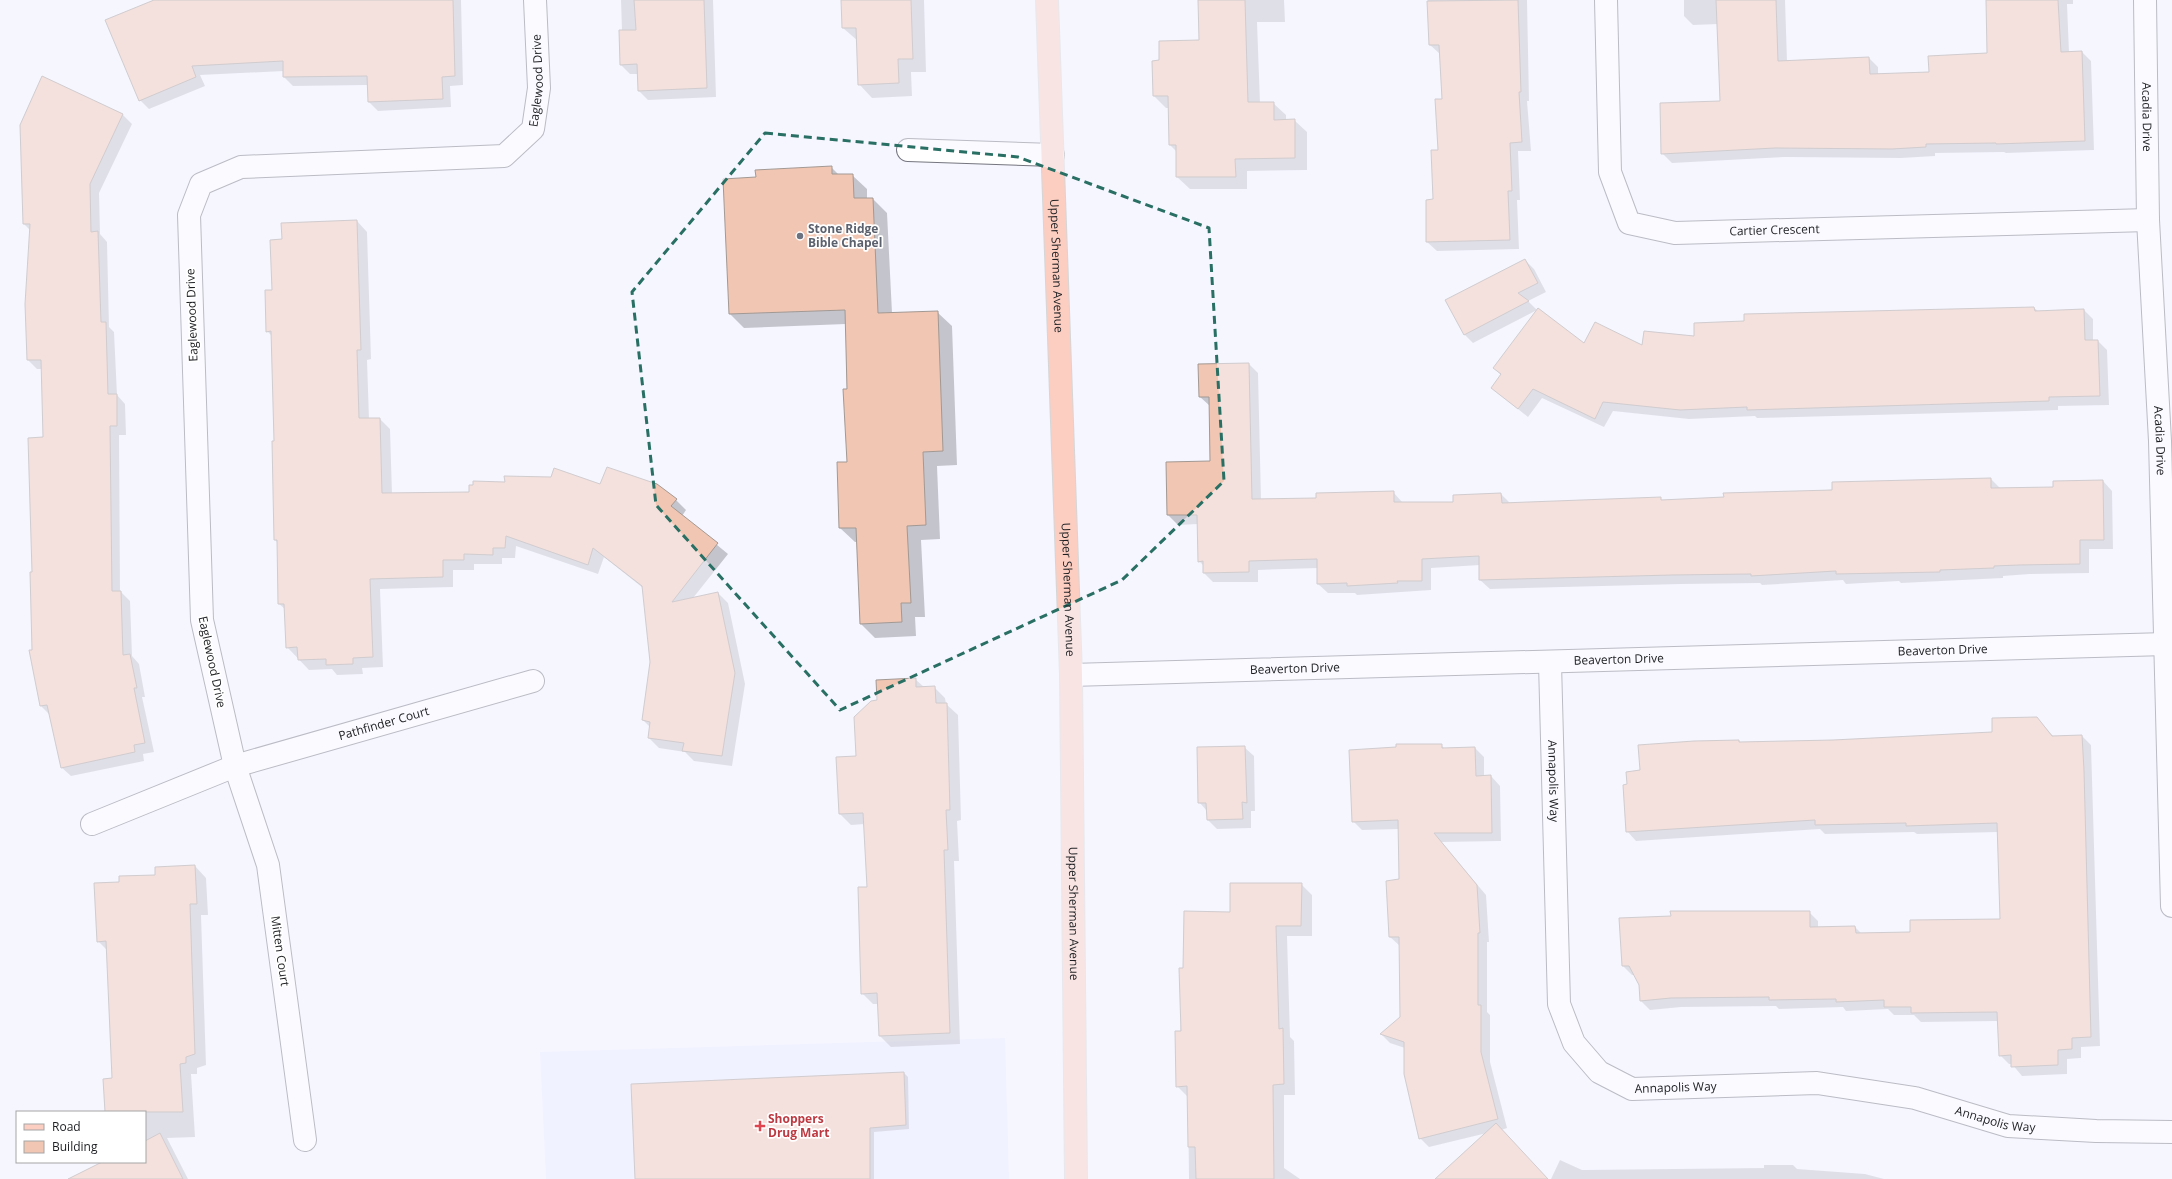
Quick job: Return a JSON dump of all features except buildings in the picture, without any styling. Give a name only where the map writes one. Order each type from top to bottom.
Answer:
[{"type":"main road","name":"Upper Sherman Avenue","points":[[1047,0],[1072,675],[1076,1179]]},
{"type":"street","name":"Eaglewood Drive","points":[[235,766],[202,620],[189,215],[201,184],[241,167],[504,156],[533,129],[539,88],[536,0]]},
{"type":"street","name":"Cartier Crescent","points":[[1606,0],[1610,172],[1629,223],[1675,233],[2148,220]]},
{"type":"street","name":"Acadia Drive","points":[[2145,0],[2148,220],[2166,441],[2166,644],[2172,906]]},
{"type":"street","points":[[908,150],[1053,156]]},
{"type":"street","name":"Beaverton Drive","points":[[1072,675],[1550,663],[2166,644]]},
{"type":"street","name":"Annapolis Way","points":[[1550,663],[1559,1004],[1574,1043],[1599,1072],[1632,1089],[1817,1083],[1915,1098],[2008,1126],[2096,1131],[2172,1132]]},
{"type":"street","name":"Pathfinder Court","points":[[235,766],[533,680]]},
{"type":"street","points":[[92,824],[235,766]]},
{"type":"street","name":"Mitten Court","points":[[235,766],[268,865],[305,1140]]},
{"type":"highlighted area","points":[[765,133],[1018,157],[1209,228],[1224,481],[1122,580],[840,710],[656,505],[632,292]]},
{"type":"shaded area","points":[[1005,1038],[1009,1179],[546,1179],[540,1052]]},
{"type":"place","name":"Stone Ridge Bible Chapel","points":[[800,236]]},
{"type":"place","name":"Shoppers Drug Mart","points":[[760,1126]]}]
